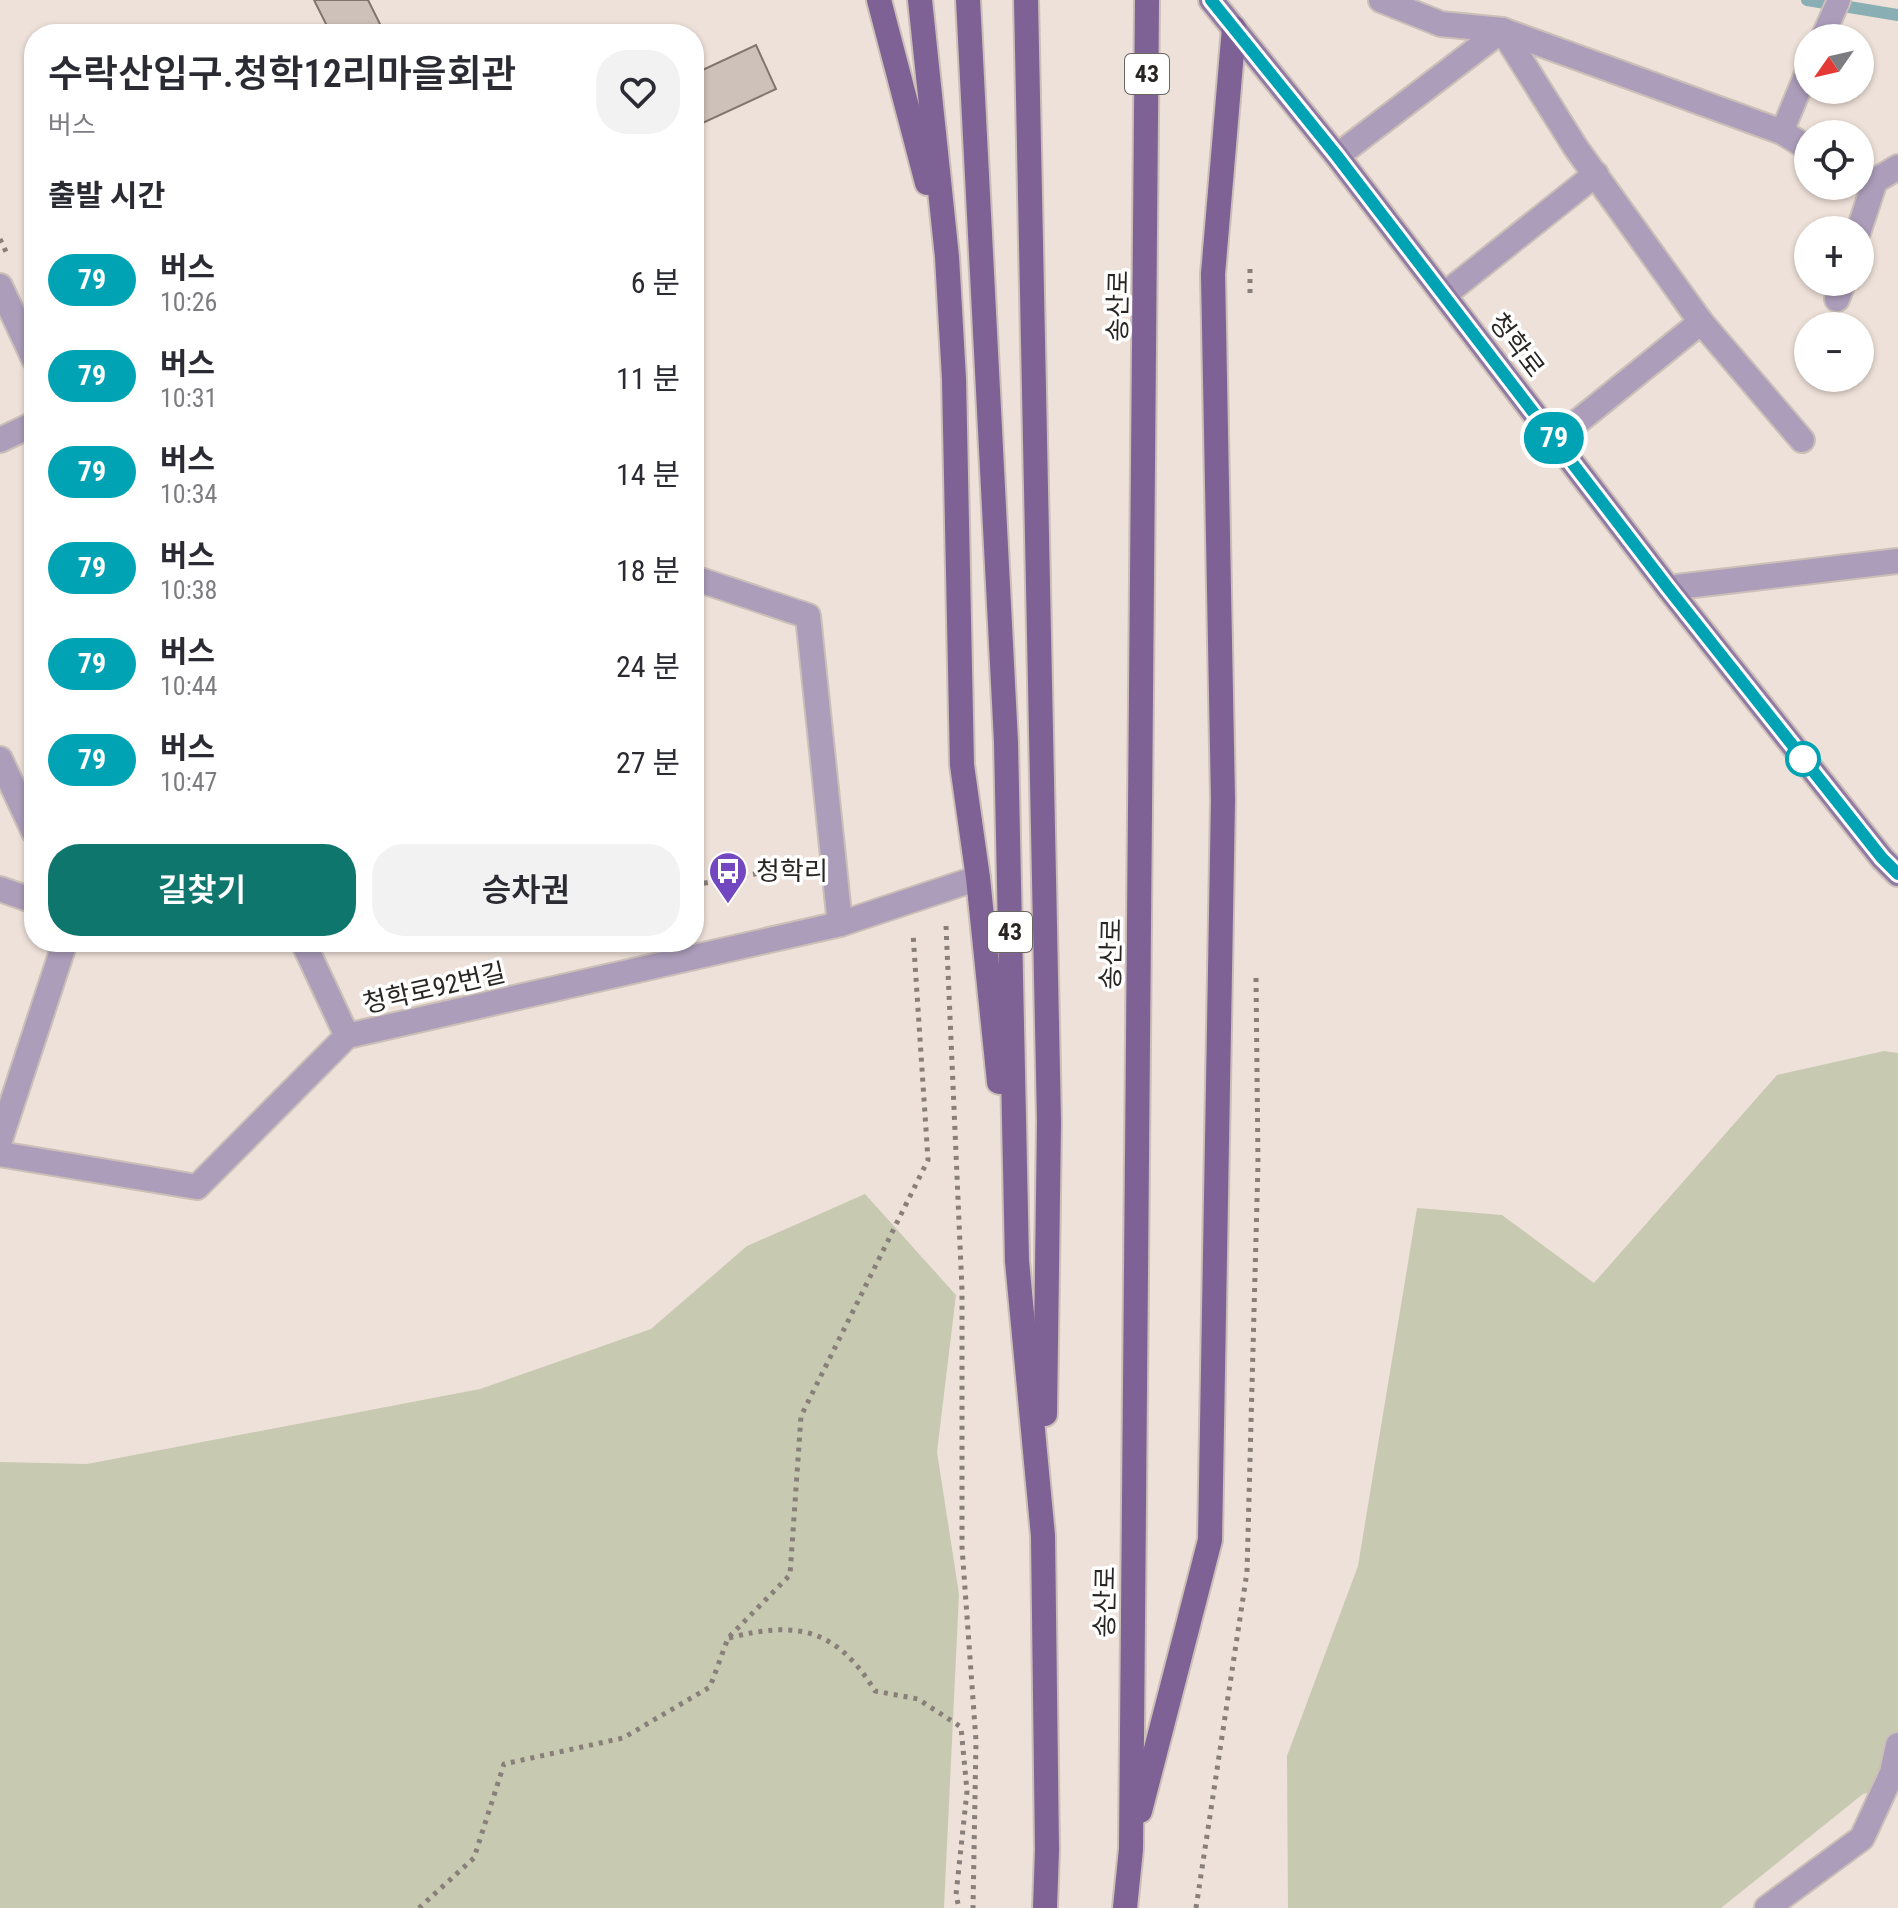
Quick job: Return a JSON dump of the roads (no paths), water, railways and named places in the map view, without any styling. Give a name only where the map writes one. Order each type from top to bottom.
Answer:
[{"type":"main road","points":[[879,0],[947,257]]},
{"type":"main road","points":[[920,0],[947,257],[954,379],[962,765],[978,878],[1017,1261]]},
{"type":"main road","name":"송산로","points":[[1125,1908],[1131,1849],[1147,0]]},
{"type":"main road","name":"43","points":[[968,7],[1006,742],[1017,1261],[1043,1536],[1045,1908]]},
{"type":"main road","points":[[1027,8],[1049,1122],[1043,1536]]},
{"type":"main road","points":[[1131,1849],[1210,1540],[1223,800],[1213,274],[1234,28]]},
{"type":"street","name":"청학로","points":[[1211,0],[1337,156],[1668,588],[1882,858],[1898,874]]},
{"type":"street","points":[[1381,0],[1441,24],[1502,30],[1782,132],[1794,139]]},
{"type":"street","points":[[1337,156],[1502,30]]},
{"type":"street","points":[[1502,30],[1576,148],[1701,322],[1802,440]]},
{"type":"street","points":[[1874,175],[1898,167]]},
{"type":"street","points":[[1444,295],[1596,174]]},
{"type":"street","points":[[0,286],[24,338]]},
{"type":"street","points":[[1555,440],[1701,322]]},
{"type":"street","points":[[0,440],[24,429]]},
{"type":"street","points":[[1668,588],[1898,561]]},
{"type":"street","points":[[704,581],[808,616],[840,924]]},
{"type":"street","points":[[0,759],[24,811]]},
{"type":"street","name":"청학로92번길","points":[[0,1154],[197,1187],[347,1036],[840,924],[978,878]]},
{"type":"street","points":[[0,889],[24,897]]},
{"type":"street","points":[[0,1140],[62,952]]},
{"type":"street","points":[[308,952],[347,1036]]},
{"type":"street","points":[[1767,1908],[1862,1838],[1892,1773],[1898,1745]]},
{"type":"lane","points":[[1828,24],[1839,0]]},
{"type":"lane","points":[[1782,132],[1794,102]]},
{"type":"waterway","points":[[1807,0],[1898,15]]},
{"type":"place","name":"청학리","points":[[728,905]]}]
